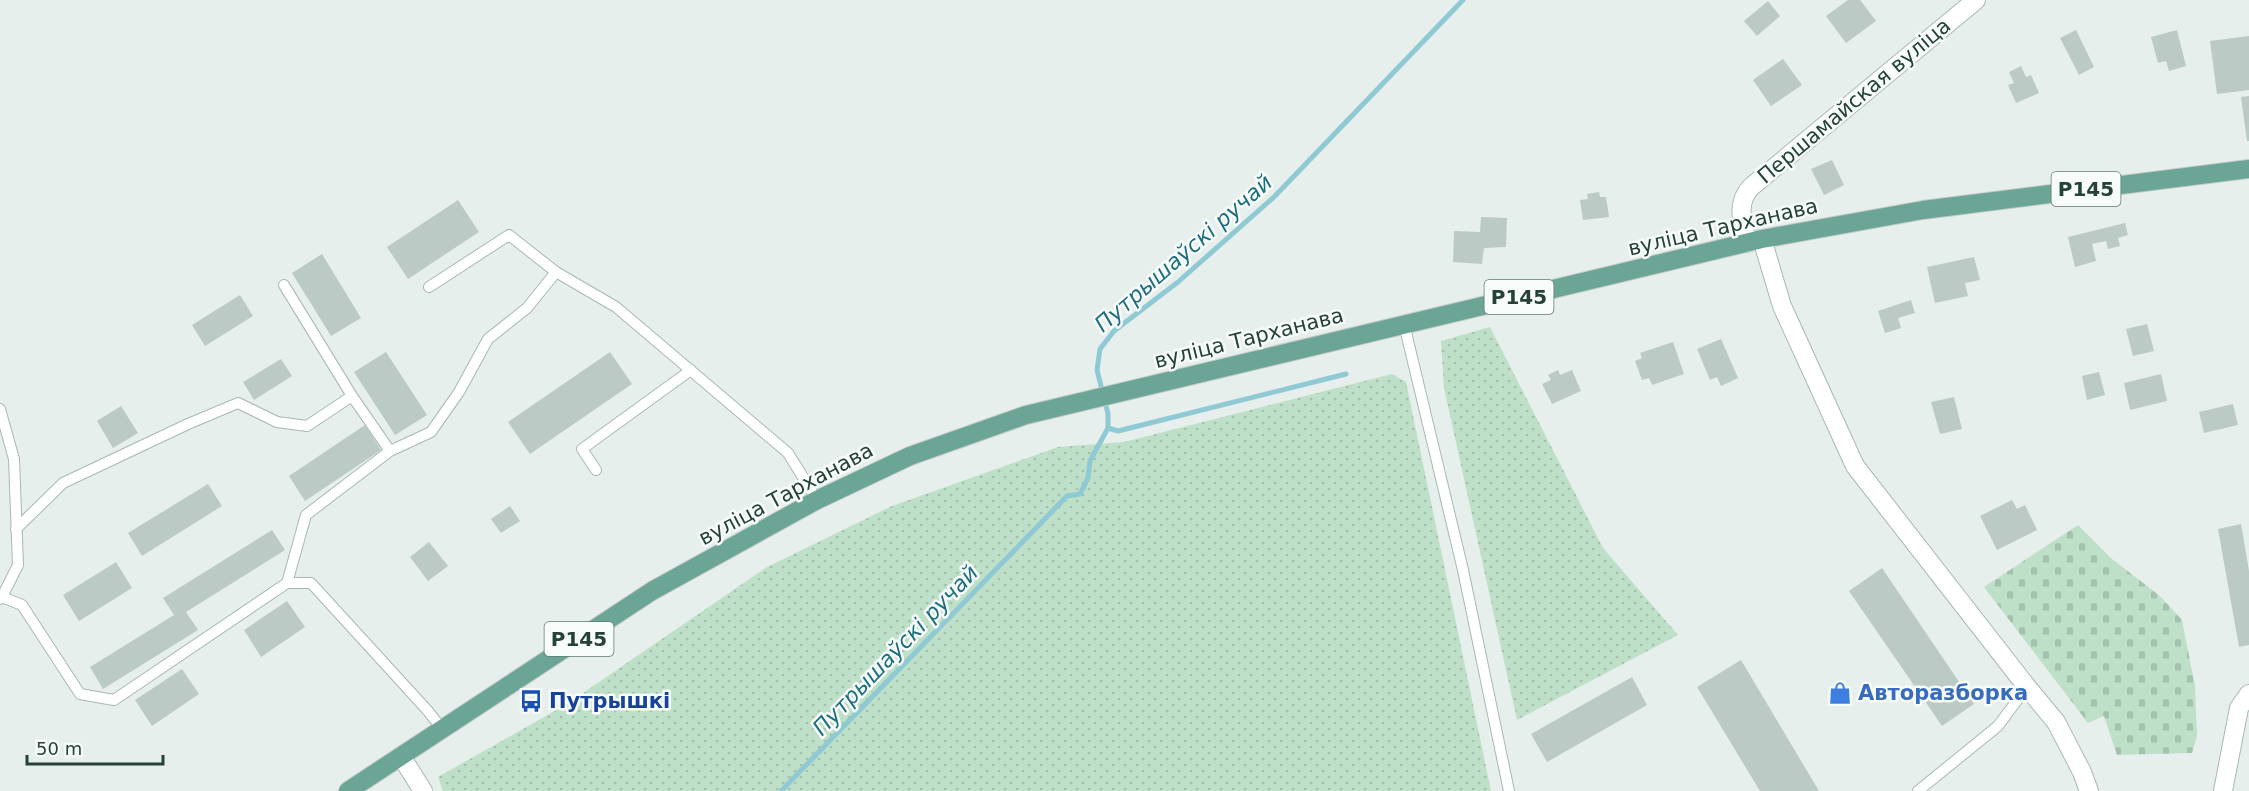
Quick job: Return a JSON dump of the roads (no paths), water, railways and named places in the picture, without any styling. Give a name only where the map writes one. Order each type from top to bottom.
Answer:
[{"type":"main road","name":"вуліца Тарханава","points":[[348,791],[652,591],[817,500],[910,456],[1026,415],[1754,241],[1923,210],[2249,169]]},
{"type":"street","name":"Першамайская вуліца","points":[[1976,0],[1751,187],[1743,196],[1741,210],[1855,466],[2056,722],[2082,772],[2089,791]]},
{"type":"street","points":[[2223,791],[2239,708],[2249,694]]},
{"type":"street","points":[[401,756],[423,791]]},
{"type":"lane","points":[[429,287],[508,235],[556,272],[616,307],[788,453],[817,500]]},
{"type":"lane","points":[[287,583],[306,515],[390,451],[431,432],[459,392],[488,339],[527,308],[556,272]]},
{"type":"lane","points":[[285,285],[352,396],[390,451]]},
{"type":"lane","points":[[1404,324],[1463,570],[1509,791]]},
{"type":"lane","points":[[596,470],[582,449],[691,370]]},
{"type":"lane","points":[[16,529],[63,483],[238,403],[277,422],[307,426],[352,396]]},
{"type":"lane","points":[[0,409],[14,459],[18,565],[1,598],[22,605],[80,694],[114,700],[287,583],[311,583],[442,729]]},
{"type":"lane","points":[[1918,791],[1998,726],[2027,687]]},
{"type":"waterway","name":"Путрышаўскі ручай","points":[[781,791],[1067,496],[1080,494],[1088,478],[1090,461],[1108,428],[1108,414],[1097,370],[1100,349],[1114,331],[1178,282],[1274,197],[1463,0]]},
{"type":"waterway","points":[[1108,428],[1118,431],[1346,374]]},
{"type":"place","name":"Авторазборка","points":[[1840,693]]},
{"type":"place","name":"Путрышкі","points":[[531,701]]}]
